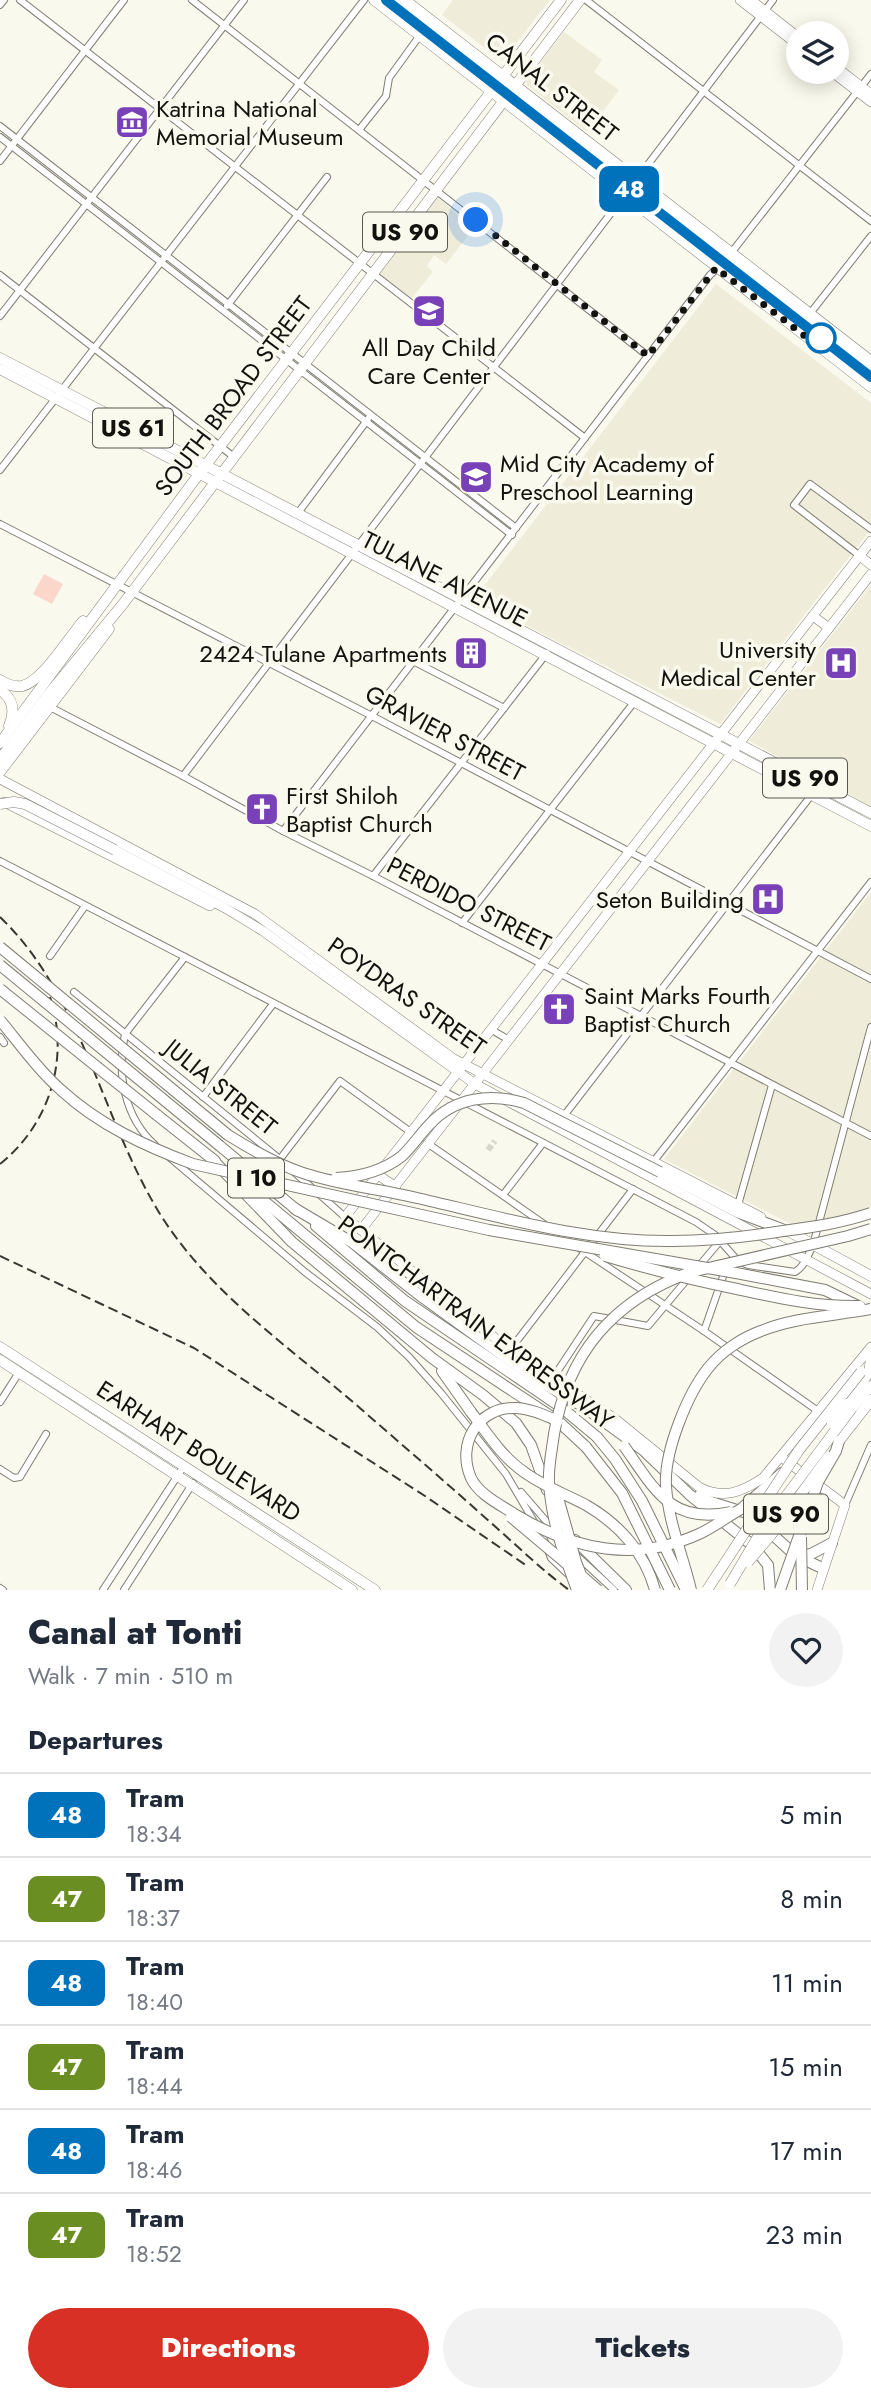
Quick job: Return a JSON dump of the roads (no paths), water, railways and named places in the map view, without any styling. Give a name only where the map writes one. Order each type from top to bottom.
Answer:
[{"type":"highway","name":"I 10","points":[[0,947],[228,1135],[266,1158],[321,1178],[536,1225],[611,1237],[670,1241],[733,1239],[841,1222],[871,1213]]},
{"type":"highway","name":"PONTCHARTRAIN EXPRESSWAY","points":[[0,965],[405,1301],[561,1407],[597,1437],[642,1500],[689,1590]]},
{"type":"highway","name":"PONTCHARTRAIN EXPRESSWAY","points":[[0,989],[444,1347],[558,1421],[586,1447],[622,1493],[670,1590]]},
{"type":"highway","name":"I 10","points":[[0,1020],[63,1092],[125,1135],[163,1153],[220,1171],[559,1243],[696,1281],[796,1302],[871,1309]]},
{"type":"highway","points":[[321,1178],[365,1175],[381,1169],[404,1154],[444,1111],[467,1101],[511,1099],[524,1103],[737,1212],[790,1232]]},
{"type":"highway","points":[[210,1157],[292,1242],[432,1358],[516,1423],[531,1445],[552,1504],[564,1527],[584,1551],[626,1590]]},
{"type":"highway","points":[[294,1208],[353,1242],[422,1297],[502,1355],[584,1407],[643,1450],[690,1495],[734,1528],[764,1557],[768,1565],[770,1590]]},
{"type":"highway","points":[[577,1590],[559,1542],[551,1507],[551,1457],[556,1424],[575,1365],[601,1328],[650,1289],[691,1272],[871,1229]]},
{"type":"highway","points":[[559,1243],[683,1262],[825,1290],[871,1309]]},
{"type":"highway","points":[[689,1590],[671,1514],[666,1476],[674,1440],[696,1386],[709,1366],[747,1336],[780,1325],[871,1309]]},
{"type":"highway","points":[[432,1358],[492,1440],[524,1472],[600,1514],[618,1528],[648,1569],[655,1590]]},
{"type":"highway","points":[[584,1407],[624,1447],[661,1497],[684,1511],[700,1516],[741,1509]]},
{"type":"highway","points":[[558,1421],[526,1409],[506,1408],[487,1415],[473,1429],[466,1449],[472,1478],[483,1493],[524,1520],[571,1542],[590,1547],[638,1551],[683,1540],[741,1509],[782,1473]]},
{"type":"highway","points":[[780,1590],[818,1482],[839,1441]]},
{"type":"highway","points":[[551,1457],[558,1505],[587,1590]]},
{"type":"highway","points":[[657,1464],[711,1502],[750,1514],[796,1556],[822,1569]]},
{"type":"highway","points":[[499,1504],[520,1526],[598,1590]]},
{"type":"highway","points":[[802,1590],[801,1547],[804,1518]]},
{"type":"highway","points":[[796,1556],[811,1554],[832,1543]]},
{"type":"main road","name":"CANAL STREET","points":[[374,0],[871,387]]},
{"type":"main road","name":"CANAL STREET","points":[[405,0],[871,361]]},
{"type":"main road","name":"US 90","points":[[503,76],[561,0]]},
{"type":"main road","name":"US 90","points":[[504,101],[580,0]]},
{"type":"main road","points":[[533,36],[546,46]]},
{"type":"main road","name":"SOUTH BROAD STREET","points":[[0,743],[45,698],[117,584],[503,76]]},
{"type":"main road","name":"SOUTH BROAD STREET","points":[[0,760],[45,698],[155,561],[504,101]]},
{"type":"main road","points":[[443,153],[457,163]]},
{"type":"main road","points":[[601,177],[613,161]]},
{"type":"main road","points":[[387,228],[400,238]]},
{"type":"main road","points":[[336,295],[349,306]]},
{"type":"main road","name":"TULANE AVENUE","points":[[0,358],[58,394],[218,478],[353,554],[549,650],[731,754],[871,826]]},
{"type":"main road","name":"TULANE AVENUE","points":[[0,369],[58,394]]},
{"type":"main road","points":[[248,410],[262,421]]},
{"type":"main road","name":"TULANE AVENUE","points":[[218,478],[298,513],[360,545],[459,604]]},
{"type":"main road","points":[[175,508],[189,516]]},
{"type":"main road","points":[[142,552],[155,561]]},
{"type":"main road","points":[[0,680],[22,686],[36,678],[88,614],[117,584]]},
{"type":"main road","points":[[0,690],[9,698],[13,714],[0,743]]},
{"type":"main road","points":[[0,772],[45,698]]},
{"type":"main road","name":"TULANE AVENUE","points":[[637,698],[721,735],[871,813]]},
{"type":"main road","points":[[0,802],[25,804],[115,850]]},
{"type":"main road","name":"POYDRAS STREET","points":[[790,1232],[871,1276]]},
{"type":"main road","name":"EARHART BOULEVARD","points":[[0,1347],[22,1368],[269,1527],[375,1590]]},
{"type":"main road","name":"US 90","points":[[707,1590],[782,1473],[871,1359]]},
{"type":"main road","points":[[728,1587],[766,1523],[850,1406],[869,1372],[871,1359]]},
{"type":"main road","name":"EARHART BOULEVARD","points":[[0,1360],[22,1368]]},
{"type":"main road","points":[[747,1530],[773,1502],[850,1406],[871,1386]]},
{"type":"main road","name":"US 90","points":[[728,1587],[771,1535],[871,1400]]},
{"type":"main road","name":"EARHART BOULEVARD","points":[[269,1527],[352,1590]]},
{"type":"street","points":[[0,5],[4,0]]},
{"type":"street","points":[[20,0],[585,438]]},
{"type":"street","points":[[0,161],[124,0]]},
{"type":"street","points":[[192,0],[648,356]]},
{"type":"street","points":[[0,316],[244,0]]},
{"type":"street","points":[[0,470],[364,0]]},
{"type":"street","points":[[586,0],[871,221]]},
{"type":"street","points":[[740,0],[786,29]]},
{"type":"street","points":[[751,0],[786,34]]},
{"type":"street","points":[[183,776],[774,0]]},
{"type":"street","points":[[359,130],[386,96],[389,78],[431,20]]},
{"type":"street","points":[[283,831],[716,268],[732,253],[871,74]]},
{"type":"street","points":[[849,79],[871,102]]},
{"type":"street","points":[[849,83],[871,94]]},
{"type":"street","points":[[0,125],[229,304],[366,422],[514,532]]},
{"type":"street","points":[[0,137],[223,310],[289,356]]},
{"type":"street","points":[[223,310],[327,177]]},
{"type":"street","points":[[797,330],[871,236]]},
{"type":"street","points":[[0,275],[234,457]]},
{"type":"street","points":[[302,367],[372,415],[514,532]]},
{"type":"street","points":[[298,513],[372,415]]},
{"type":"street","points":[[871,529],[810,484],[794,505],[871,565]]},
{"type":"street","name":"GRAVIER STREET","points":[[0,524],[271,663],[871,979]]},
{"type":"street","points":[[345,1217],[446,1091],[871,541]]},
{"type":"street","points":[[361,1230],[871,574]]},
{"type":"street","points":[[813,616],[829,628]]},
{"type":"street","points":[[373,876],[549,650]]},
{"type":"street","points":[[781,657],[797,669]]},
{"type":"street","points":[[415,662],[503,708]]},
{"type":"street","name":"PERDIDO STREET","points":[[45,698],[283,831],[871,1136]]},
{"type":"street","points":[[462,923],[637,698]]},
{"type":"street","name":"POYDRAS STREET","points":[[0,779],[255,914],[437,1048],[790,1232]]},
{"type":"street","points":[[556,1127],[811,794],[820,786]]},
{"type":"street","points":[[0,802],[176,891],[263,931]]},
{"type":"street","points":[[115,850],[263,931]]},
{"type":"street","points":[[0,861],[696,1222],[748,1265],[795,1272],[807,1259],[871,1027]]},
{"type":"street","points":[[654,1161],[871,882]]},
{"type":"street","points":[[50,956],[85,906]]},
{"type":"street","name":"POYDRAS STREET","points":[[263,931],[458,1074],[871,1294]]},
{"type":"street","points":[[185,957],[125,1034],[123,1077],[126,1102],[146,1137],[305,1272],[377,1327],[401,1350],[441,1393],[515,1486],[573,1553],[614,1590]]},
{"type":"street","name":"JULIA STREET","points":[[74,992],[510,1350],[614,1418],[699,1487],[710,1493],[733,1493],[746,1489],[763,1478],[781,1457]]},
{"type":"street","points":[[203,1097],[273,1004]]},
{"type":"street","points":[[492,1030],[509,1040]]},
{"type":"street","points":[[280,1159],[340,1081],[585,1253],[704,1331],[818,1411]]},
{"type":"street","points":[[738,1205],[772,1085]]},
{"type":"street","points":[[503,1195],[543,1143]]},
{"type":"street","points":[[404,1144],[419,1157]]},
{"type":"street","points":[[378,1175],[396,1188]]},
{"type":"street","points":[[510,1350],[633,1189]]},
{"type":"street","points":[[553,1378],[594,1316],[648,1326],[720,1241]]},
{"type":"street","points":[[704,1331],[731,1253]]},
{"type":"street","points":[[845,1505],[781,1457],[871,1347]]},
{"type":"street","points":[[0,1402],[22,1368]]},
{"type":"street","points":[[0,1469],[14,1478],[20,1477],[46,1434]]},
{"type":"street","points":[[817,1590],[845,1505],[871,1445]]},
{"type":"street","points":[[103,1590],[181,1470]]},
{"type":"street","points":[[124,1590],[195,1480]]},
{"type":"street","points":[[515,1486],[543,1537],[551,1558],[587,1590]]},
{"type":"tunnel","points":[[488,1150],[495,1141]]},
{"type":"tram line","points":[[386,0],[871,377]]},
{"type":"tram line","name":"48","points":[[386,0],[871,377]]},
{"type":"railway","points":[[0,917],[28,949],[52,984],[72,1021],[140,1177],[180,1243],[227,1295],[253,1319],[569,1590]]},
{"type":"railway","points":[[0,1164],[32,1130],[51,1088],[58,1043],[50,997]]},
{"type":"railway","points":[[0,1256],[194,1348],[425,1496],[527,1566]]},
{"type":"place","name":"Katrina National Memorial Museum","points":[[132,122]]},
{"type":"place","name":"All Day Child Care Center","points":[[429,311]]},
{"type":"place","name":"Mid City Academy of Preschool Learning","points":[[476,477]]},
{"type":"place","name":"2424 Tulane Apartments","points":[[471,653]]},
{"type":"place","name":"University Medical Center","points":[[841,663]]},
{"type":"place","name":"First Shiloh Baptist Church","points":[[262,809]]},
{"type":"place","name":"Seton Building","points":[[768,899]]},
{"type":"place","name":"Saint Marks Fourth Baptist Church","points":[[559,1009]]}]
